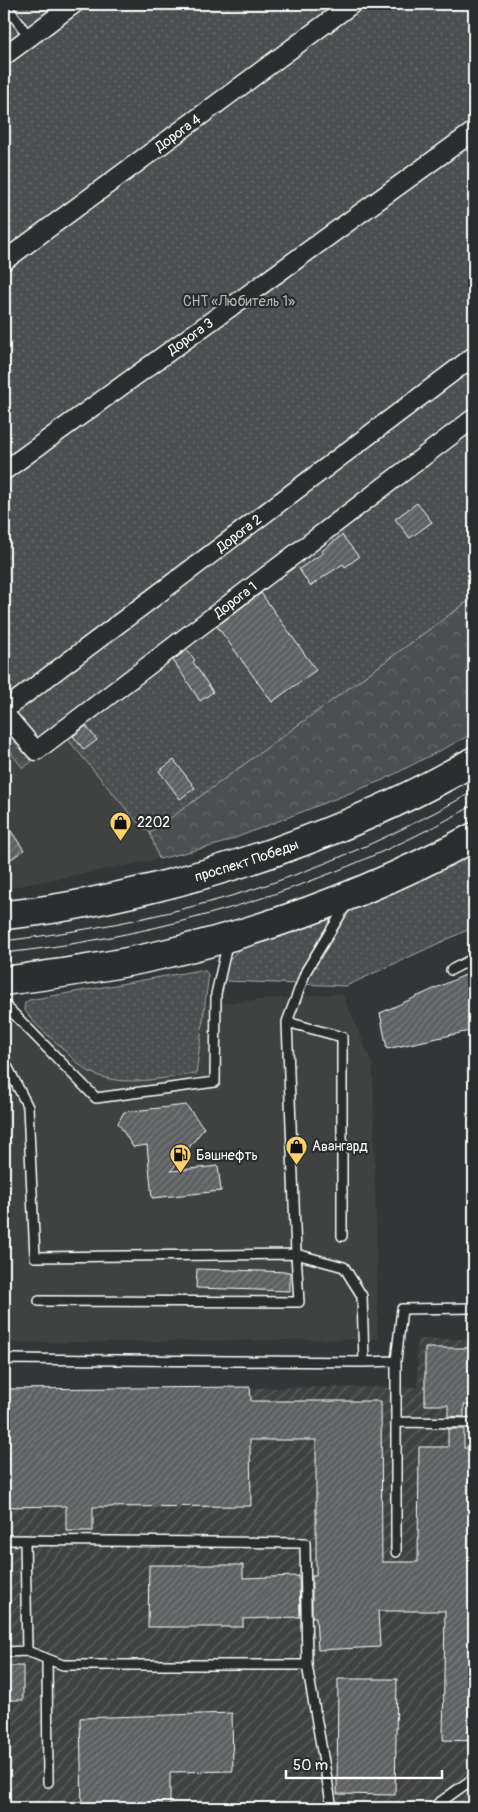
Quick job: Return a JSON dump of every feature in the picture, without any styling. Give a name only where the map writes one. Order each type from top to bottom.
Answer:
[{"type":"main road","name":"проспект Победы","points":[[4,915],[59,909],[116,897],[204,875],[268,855],[347,825],[415,793],[474,762]]},
{"type":"main road","points":[[4,981],[86,970],[160,955],[228,937],[296,916],[353,894],[471,840]]},
{"type":"street","points":[[4,56],[74,4]]},
{"type":"street","name":"Дорога 4","points":[[4,261],[352,4]]},
{"type":"street","name":"Дорога 3","points":[[4,471],[474,131]]},
{"type":"street","name":"Дорога 2","points":[[4,711],[474,356]]},
{"type":"street","name":"Дорога 1","points":[[4,711],[36,750],[474,418]]},
{"type":"lane","points":[[5,4],[29,37]]},
{"type":"lane","points":[[39,1301],[299,1302],[287,1022],[306,972],[353,894]]},
{"type":"lane","points":[[4,1004],[96,1098],[215,1082],[216,994],[228,937]]},
{"type":"lane","points":[[450,970],[474,958]]},
{"type":"lane","points":[[287,1022],[342,1037],[342,1236]]},
{"type":"lane","points":[[4,1060],[28,1107],[35,1257],[296,1254],[344,1267],[362,1296],[364,1362]]},
{"type":"lane","points":[[396,1552],[396,1360],[402,1309],[474,1308]]},
{"type":"lane","points":[[4,1359],[364,1362],[396,1360]]},
{"type":"lane","points":[[396,1422],[474,1423]]},
{"type":"lane","points":[[4,1540],[305,1543],[307,1665],[332,1808]]},
{"type":"lane","points":[[26,1540],[27,1651]]},
{"type":"lane","points":[[4,1652],[27,1651],[62,1665],[307,1665]]},
{"type":"lane","points":[[47,1659],[48,1782]]},
{"type":"lane","points":[[432,1808],[474,1778]]},
{"type":"shaded area","points":[[65,736],[136,821],[150,833],[159,859],[4,889],[4,745],[23,768]]},
{"type":"shaded area","points":[[342,993],[373,1065],[378,1339],[4,1343],[4,1022]]},
{"type":"shaded area","points":[[417,1339],[474,1339],[474,1808],[4,1808],[4,1389],[418,1387]]},
{"type":"green space","name":"СНТ «Любитель 1»","points":[[4,4],[474,4],[474,597],[150,833],[136,821],[65,736],[23,768],[4,745]]},
{"type":"green space","points":[[474,597],[474,733],[383,780],[220,844],[159,859],[150,833]]},
{"type":"green space","points":[[474,853],[474,927],[346,986],[227,981],[219,973],[235,953],[250,943],[365,903]]},
{"type":"green space","points":[[200,970],[208,974],[208,981],[196,1074],[131,1081],[106,1078],[94,1074],[75,1061],[35,1023],[24,1009],[25,1003],[29,1000]]},
{"type":"building","points":[[417,503],[432,522],[410,538],[395,519]]},
{"type":"building","points":[[342,535],[359,557],[345,567],[343,564],[310,586],[299,569],[323,553],[322,551]]},
{"type":"building","points":[[261,593],[316,670],[272,702],[217,626]]},
{"type":"building","points":[[187,650],[195,660],[193,662],[213,692],[200,701],[173,660]]},
{"type":"building","points":[[86,726],[97,740],[84,750],[73,736]]},
{"type":"building","points":[[174,760],[195,788],[180,799],[159,771]]},
{"type":"building","points":[[4,821],[24,850],[4,864]]},
{"type":"building","points":[[474,971],[474,1030],[387,1049],[380,1013]]},
{"type":"building","points":[[186,1105],[204,1128],[171,1171],[218,1166],[221,1191],[152,1198],[147,1145],[133,1147],[118,1123],[124,1112]]},
{"type":"building","points":[[197,1269],[290,1272],[290,1291],[196,1288]]},
{"type":"building","points":[[425,1348],[474,1348],[474,1405],[464,1405],[464,1417],[448,1416],[448,1405],[425,1405]]},
{"type":"building","points":[[250,1387],[251,1401],[381,1401],[382,1562],[418,1562],[419,1447],[448,1447],[448,1429],[464,1429],[464,1448],[474,1448],[474,1741],[443,1740],[445,1611],[378,1611],[380,1647],[318,1650],[316,1617],[312,1617],[312,1576],[316,1576],[316,1440],[250,1440],[251,1506],[93,1507],[93,1531],[66,1531],[66,1506],[4,1507],[4,1389]]},
{"type":"building","points":[[149,1565],[243,1565],[243,1578],[299,1576],[300,1617],[243,1619],[243,1627],[148,1627]]},
{"type":"building","points":[[4,1666],[23,1666],[23,1700],[4,1700]]},
{"type":"building","points":[[338,1679],[397,1679],[395,1795],[337,1794]]},
{"type":"building","points":[[232,1713],[233,1771],[170,1772],[170,1808],[82,1808],[80,1718]]},
{"type":"tram line","points":[[4,941],[121,923],[190,907],[264,886],[336,859],[372,843],[474,791]]},
{"type":"tram line","points":[[4,953],[66,945],[127,934],[187,920],[246,903],[305,883],[363,860],[419,834],[474,805]]},
{"type":"place","name":"2202","points":[[121,841]]},
{"type":"place","name":"Авангард","points":[[296,1165]]},
{"type":"place","name":"Башнефть","points":[[180,1174]]}]
